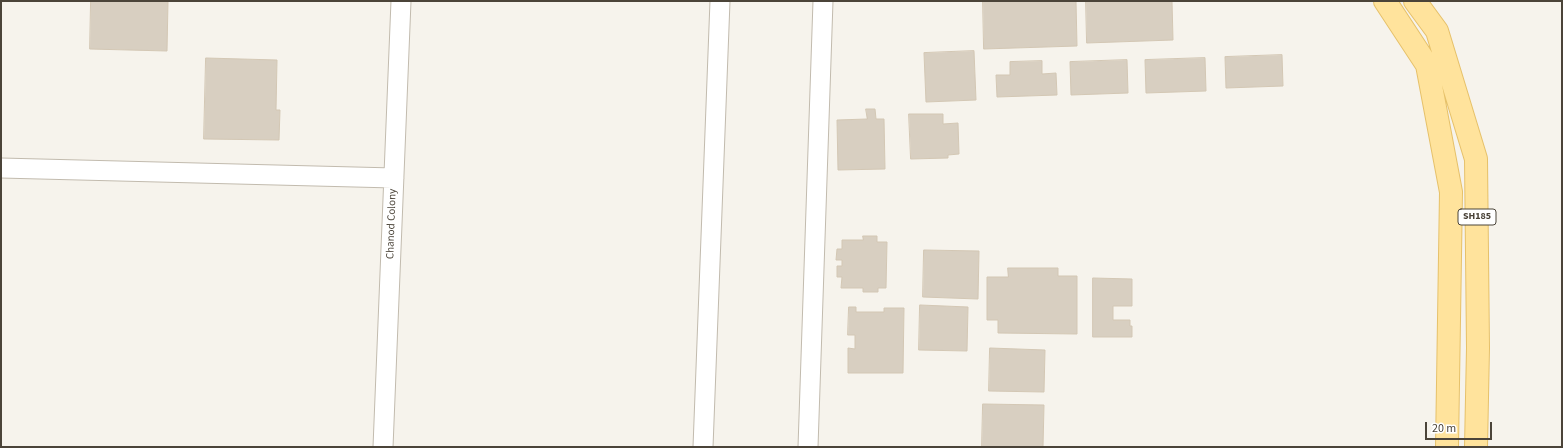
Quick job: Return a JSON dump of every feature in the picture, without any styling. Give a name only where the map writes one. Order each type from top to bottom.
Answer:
[{"type":"main road","points":[[1385,1],[1427,66],[1451,192],[1447,447]]},
{"type":"main road","name":"SH185","points":[[1415,1],[1437,31],[1476,159],[1478,348],[1476,447]]},
{"type":"street","name":"Chanod Colony","points":[[383,447],[401,1]]},
{"type":"street","points":[[703,447],[720,1]]},
{"type":"street","points":[[808,447],[823,1]]},
{"type":"street","points":[[1,168],[394,178]]},
{"type":"building","points":[[91,1],[168,1],[167,51],[90,49]]},
{"type":"building","points":[[983,1],[1076,1],[1077,46],[984,49]]},
{"type":"building","points":[[1086,1],[1172,1],[1173,40],[1087,43]]},
{"type":"building","points":[[974,51],[976,100],[926,102],[924,53]]},
{"type":"building","points":[[1282,55],[1283,86],[1226,88],[1225,57]]},
{"type":"building","points":[[206,58],[277,60],[276,110],[280,110],[279,140],[204,139]]},
{"type":"building","points":[[1205,58],[1206,91],[1146,93],[1145,60]]},
{"type":"building","points":[[1127,60],[1128,93],[1071,95],[1070,62]]},
{"type":"building","points":[[1042,61],[1042,74],[1056,73],[1057,95],[997,97],[996,75],[1010,75],[1010,62]]},
{"type":"building","points":[[866,109],[875,109],[876,119],[884,119],[885,169],[838,170],[837,120],[867,119]]},
{"type":"building","points":[[909,114],[943,114],[943,124],[958,123],[959,154],[948,155],[948,158],[911,159]]},
{"type":"building","points":[[863,236],[877,236],[877,242],[887,242],[886,288],[878,288],[878,292],[863,292],[863,288],[841,288],[842,277],[837,277],[837,266],[842,266],[842,260],[836,260],[837,249],[842,249],[842,240],[863,240]]},
{"type":"building","points":[[924,250],[979,251],[978,299],[923,297]]},
{"type":"building","points":[[1008,268],[1058,268],[1058,276],[1077,276],[1077,334],[998,333],[998,320],[987,320],[987,277],[1008,277]]},
{"type":"building","points":[[1093,278],[1132,279],[1132,306],[1113,306],[1113,320],[1130,320],[1130,326],[1132,326],[1132,337],[1093,337]]},
{"type":"building","points":[[920,305],[968,307],[967,351],[919,350]]},
{"type":"building","points":[[849,307],[856,307],[856,312],[884,312],[884,308],[904,308],[903,373],[848,373],[848,348],[855,349],[855,335],[848,335]]},
{"type":"building","points":[[990,348],[1045,350],[1044,392],[989,391]]},
{"type":"building","points":[[983,404],[1044,405],[1043,447],[982,447]]}]
